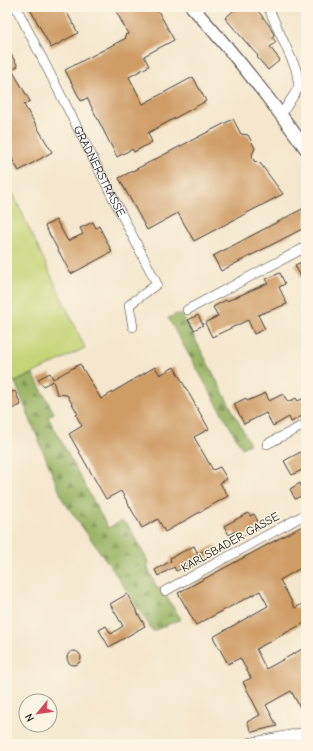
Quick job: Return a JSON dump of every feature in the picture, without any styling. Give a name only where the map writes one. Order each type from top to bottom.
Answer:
[{"type":"main road","points":[[192,7],[224,42],[306,149]]},
{"type":"street","name":"GRADNERSTRASSE","points":[[16,7],[157,284],[129,306],[133,327]]},
{"type":"street","points":[[268,7],[296,69],[299,87],[281,115]]},
{"type":"street","points":[[187,310],[306,247]]},
{"type":"street","points":[[267,444],[306,424]]},
{"type":"street","name":"KARLSBADER GASSE","points":[[165,591],[306,514]]},
{"type":"street","points":[[248,744],[306,733]]},
{"type":"green space","points":[[7,181],[85,348],[15,382],[7,383]]},
{"type":"green space","points":[[177,314],[183,316],[250,444],[242,448],[168,318]]},
{"type":"green space","points":[[33,374],[54,413],[48,417],[108,528],[121,521],[127,524],[149,563],[147,566],[157,588],[161,589],[181,619],[153,631],[115,573],[63,500],[15,382]]},
{"type":"building","points":[[29,7],[64,7],[78,33],[51,48]]},
{"type":"building","points":[[114,7],[156,7],[174,40],[144,56],[149,66],[129,77],[143,104],[193,77],[206,101],[148,133],[152,142],[134,152],[132,149],[117,157],[87,98],[81,101],[65,70],[126,38],[125,35],[128,34]]},
{"type":"building","points":[[238,7],[255,7],[269,25],[274,35],[272,37],[276,42],[270,47],[280,60],[268,70],[257,57],[258,56],[225,18]]},
{"type":"building","points":[[7,48],[18,66],[12,70],[30,101],[24,105],[52,152],[19,171],[7,151]]},
{"type":"building","points":[[233,119],[241,134],[248,135],[255,148],[252,155],[254,161],[260,163],[283,194],[194,241],[178,213],[147,230],[119,178]]},
{"type":"building","points":[[306,207],[306,227],[221,271],[213,256]]},
{"type":"building","points":[[56,220],[68,241],[83,234],[80,228],[93,222],[96,228],[99,226],[112,252],[71,274],[45,226]]},
{"type":"building","points":[[306,260],[306,287],[295,265]]},
{"type":"building","points":[[280,273],[285,284],[279,287],[287,304],[258,315],[265,329],[254,334],[248,320],[212,337],[205,323],[218,316],[213,307],[226,300],[227,301],[268,283],[266,279]]},
{"type":"building","points":[[198,315],[203,325],[194,330],[188,320]]},
{"type":"building","points":[[80,364],[101,399],[155,367],[160,375],[174,367],[209,429],[194,437],[213,470],[220,467],[227,479],[220,483],[228,496],[165,532],[158,519],[142,528],[121,491],[106,499],[69,434],[82,426],[76,415],[78,414],[67,395],[57,394],[53,381],[43,386],[38,379],[50,373],[53,379]]},
{"type":"building","points":[[15,391],[21,405],[7,411],[7,394]]},
{"type":"building","points":[[266,393],[269,401],[283,394],[288,402],[296,398],[298,401],[306,397],[306,414],[291,422],[289,417],[273,426],[266,413],[244,424],[234,404],[246,398],[247,401]]},
{"type":"building","points":[[306,449],[306,468],[292,475],[284,461]]},
{"type":"building","points":[[300,483],[302,487],[306,485],[306,507],[301,496],[295,499],[290,489]]},
{"type":"building","points":[[248,513],[250,516],[254,514],[261,527],[237,539],[234,532],[229,535],[224,526]]},
{"type":"building","points":[[306,524],[306,565],[280,580],[295,608],[306,602],[306,622],[256,649],[266,669],[306,647],[306,718],[291,691],[266,705],[277,726],[252,732],[247,722],[260,715],[243,682],[251,678],[240,658],[228,664],[213,637],[268,606],[260,591],[196,625],[178,593]]},
{"type":"building","points":[[215,545],[218,552],[190,567],[189,565],[176,571],[174,567],[158,576],[155,570],[171,561],[170,558],[194,546],[198,554]]},
{"type":"building","points":[[127,594],[145,626],[109,647],[99,630],[106,626],[111,634],[123,626],[110,604]]},
{"type":"building","points":[[71,651],[77,651],[81,655],[81,661],[77,665],[71,665],[67,661],[67,655]]}]
